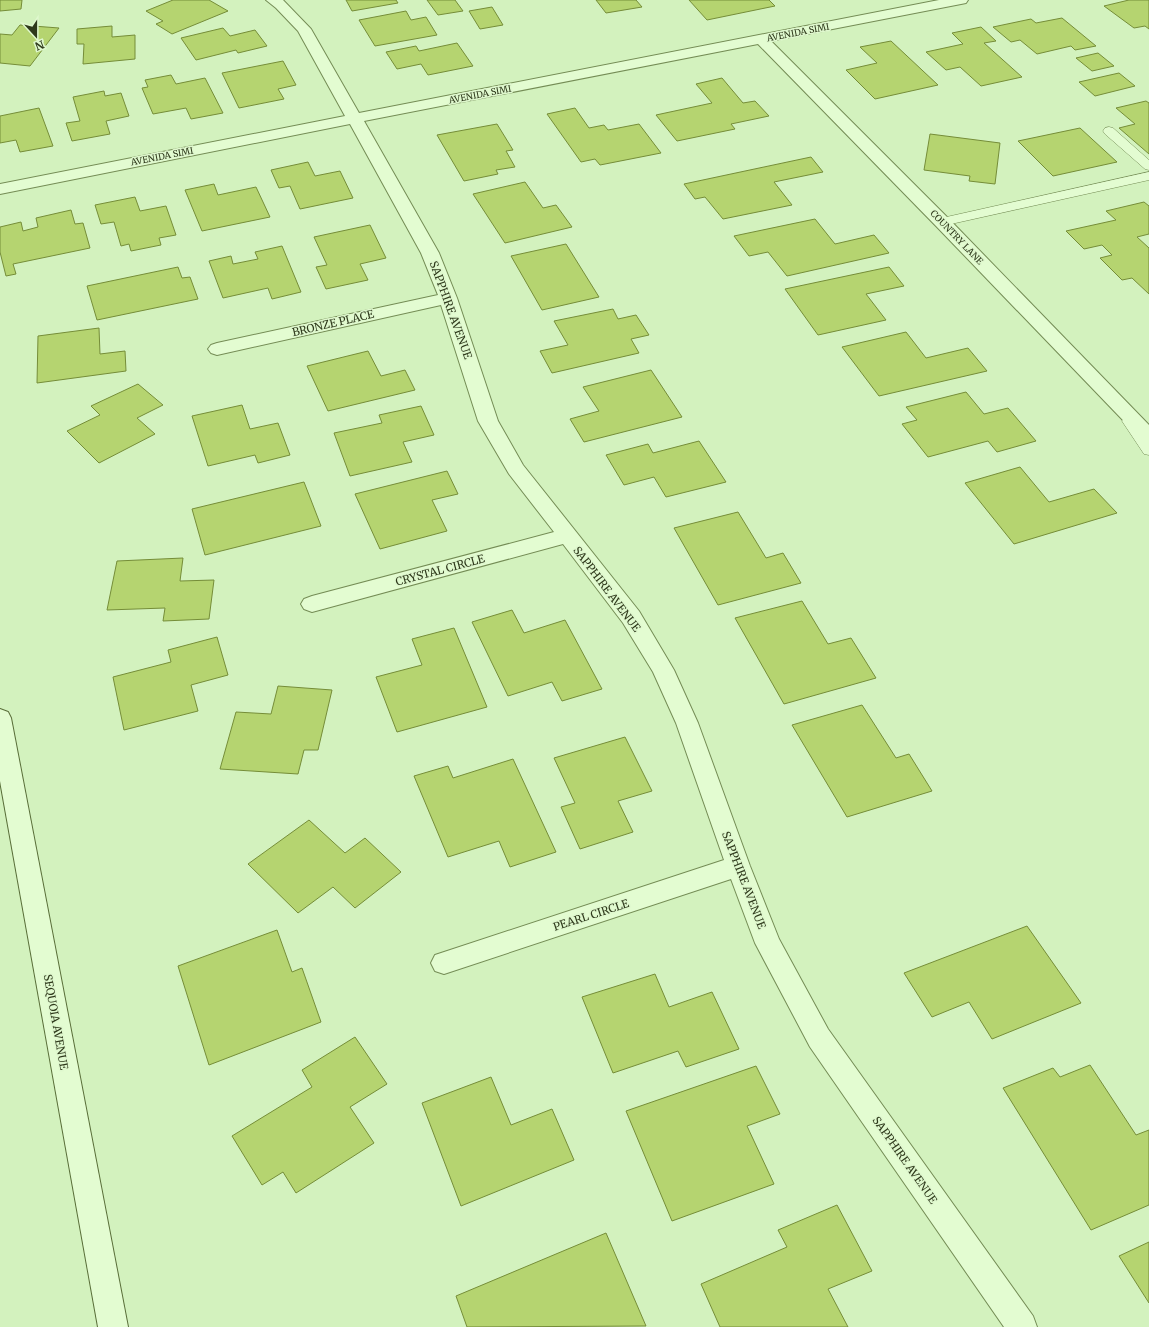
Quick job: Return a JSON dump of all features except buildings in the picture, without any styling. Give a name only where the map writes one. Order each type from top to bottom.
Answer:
[{"type":"street","name":"SAPPHIRE AVENUE","points":[[273,0],[281,5],[304,28],[356,118],[430,253],[448,298],[488,421],[516,470],[631,617],[663,670],[687,723],[738,866],[768,943],[819,1038],[1022,1327]]},
{"type":"street","name":"AVENIDA SIMI","points":[[0,189],[960,0]]},
{"type":"street","name":"COUNTRY LANE","points":[[762,40],[942,222],[1149,436]]},
{"type":"street","name":"BRONZE PLACE","points":[[218,349],[448,298]]},
{"type":"street","name":"CRYSTAL CIRCLE","points":[[312,604],[568,536]]},
{"type":"street","name":"SEQUOIA AVENUE","points":[[0,718],[112,1327]]},
{"type":"street","name":"PEARL CIRCLE","points":[[444,963],[738,866]]},
{"type":"lane","points":[[1109,131],[1149,166]]},
{"type":"lane","points":[[942,222],[1149,176]]},
{"type":"lane","points":[[1119,406],[1149,450]]}]
